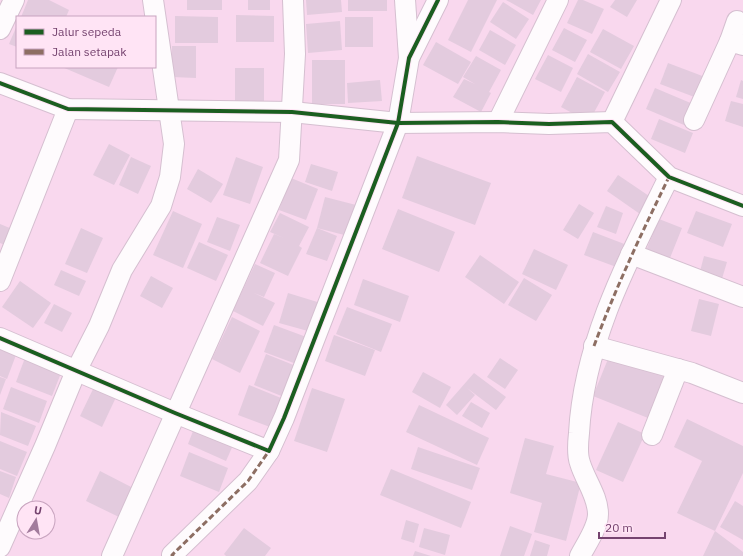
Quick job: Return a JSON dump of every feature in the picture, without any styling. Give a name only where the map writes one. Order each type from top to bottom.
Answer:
[{"type":"street","points":[[0,29],[14,0]]},
{"type":"street","points":[[153,0],[155,16]]},
{"type":"street","points":[[112,556],[289,160],[295,54],[293,0]]},
{"type":"street","points":[[174,556],[172,555],[248,481],[269,451],[287,410],[398,123],[409,58],[405,0]]},
{"type":"street","points":[[409,58],[438,0]]},
{"type":"street","points":[[498,122],[558,0]]},
{"type":"street","points":[[612,122],[671,0]]},
{"type":"street","points":[[0,547],[36,467],[76,371],[99,326],[122,270],[161,206],[170,177],[174,144],[156,21]]},
{"type":"street","points":[[694,120],[736,43],[737,21]]},
{"type":"street","points":[[0,84],[68,109],[292,112],[398,123],[498,122],[549,124],[612,122],[669,177],[743,206]]},
{"type":"street","points":[[0,281],[68,109]]},
{"type":"street","points":[[580,556],[596,523],[598,514],[592,493],[579,462],[579,433],[585,383],[594,346],[611,301],[631,254],[669,177]]},
{"type":"street","points":[[631,254],[743,297]]},
{"type":"street","points":[[0,338],[175,413],[269,451]]},
{"type":"street","points":[[594,346],[678,369],[743,393]]},
{"type":"street","points":[[652,435],[678,369]]},
{"type":"shaded area","points":[[0,0],[743,0],[743,556],[0,556]]},
{"type":"building","points":[[28,0],[49,0],[69,10],[66,16],[21,16]]},
{"type":"building","points":[[187,0],[222,0],[222,10],[187,10]]},
{"type":"building","points":[[248,0],[270,0],[270,10],[248,10]]},
{"type":"building","points":[[306,0],[341,0],[342,12],[307,15]]},
{"type":"building","points":[[348,0],[387,0],[387,11],[348,11]]},
{"type":"building","points":[[468,0],[497,0],[471,52],[448,40]]},
{"type":"building","points":[[506,0],[541,0],[533,15]]},
{"type":"building","points":[[578,0],[583,0],[604,9],[592,34],[567,23]]},
{"type":"building","points":[[615,0],[637,0],[627,17],[610,7]]},
{"type":"building","points":[[503,2],[529,19],[516,39],[490,22]]},
{"type":"building","points":[[236,15],[274,16],[274,42],[236,42]]},
{"type":"building","points":[[175,16],[218,17],[218,43],[175,43]]},
{"type":"building","points":[[345,17],[373,17],[373,47],[345,47]]},
{"type":"building","points":[[340,21],[342,50],[308,53],[306,24]]},
{"type":"building","points":[[16,27],[16,47],[9,44]]},
{"type":"building","points":[[564,28],[587,40],[575,62],[552,50]]},
{"type":"building","points":[[603,29],[634,46],[621,69],[590,52]]},
{"type":"building","points":[[490,30],[516,45],[505,65],[479,50]]},
{"type":"building","points":[[436,42],[471,62],[458,84],[423,65]]},
{"type":"building","points":[[172,46],[196,46],[196,78],[172,77]]},
{"type":"building","points":[[588,54],[620,72],[608,92],[577,74]]},
{"type":"building","points":[[548,55],[573,68],[561,92],[535,79]]},
{"type":"building","points":[[476,56],[501,70],[489,92],[491,93],[481,112],[453,97],[464,79],[475,84],[463,77]]},
{"type":"building","points":[[312,60],[345,60],[345,104],[312,104]]},
{"type":"building","points":[[668,63],[705,77],[697,98],[660,84]]},
{"type":"building","points":[[64,68],[118,68],[109,87]]},
{"type":"building","points":[[235,68],[264,68],[264,105],[235,105]]},
{"type":"building","points":[[577,77],[605,92],[589,122],[561,107]]},
{"type":"building","points":[[380,80],[382,101],[348,103],[347,83]]},
{"type":"building","points":[[741,80],[743,81],[743,99],[736,97]]},
{"type":"building","points":[[655,88],[693,104],[684,125],[646,109]]},
{"type":"building","points":[[731,101],[743,104],[743,127],[725,121]]},
{"type":"building","points":[[659,119],[693,133],[685,153],[651,139]]},
{"type":"building","points":[[109,144],[130,155],[114,185],[93,175]]},
{"type":"building","points":[[417,156],[491,183],[475,225],[402,198]]},
{"type":"building","points":[[131,157],[151,166],[138,194],[119,185]]},
{"type":"building","points":[[236,157],[263,167],[250,204],[223,195]]},
{"type":"building","points":[[311,164],[338,172],[332,191],[305,182]]},
{"type":"building","points":[[198,169],[223,184],[211,203],[187,189]]},
{"type":"building","points":[[618,175],[652,198],[640,214],[607,191]]},
{"type":"building","points":[[291,178],[318,189],[306,220],[279,210]]},
{"type":"building","points":[[325,197],[360,206],[352,237],[317,228]]},
{"type":"building","points":[[579,204],[594,213],[578,239],[563,230]]},
{"type":"building","points":[[606,206],[623,213],[616,234],[597,227]]},
{"type":"building","points":[[398,209],[455,232],[439,272],[382,249]]},
{"type":"building","points":[[173,211],[202,224],[183,268],[153,255]]},
{"type":"building","points":[[696,211],[732,224],[723,247],[687,233]]},
{"type":"building","points":[[280,213],[309,227],[299,246],[302,248],[288,276],[260,263],[274,234],[284,238],[270,232]]},
{"type":"building","points":[[217,217],[240,225],[230,251],[207,242]]},
{"type":"building","points":[[659,219],[682,228],[668,263],[645,253]]},
{"type":"building","points":[[0,224],[17,231],[10,247],[0,243]]},
{"type":"building","points":[[81,228],[103,238],[87,273],[65,264]]},
{"type":"building","points":[[317,228],[337,236],[327,261],[306,254]]},
{"type":"building","points":[[593,232],[627,245],[619,268],[584,255]]},
{"type":"building","points":[[199,242],[228,255],[216,281],[187,268]]},
{"type":"building","points":[[534,249],[568,265],[556,290],[522,274]]},
{"type":"building","points":[[480,255],[519,282],[504,304],[465,277]]},
{"type":"building","points":[[704,256],[727,262],[721,282],[699,275]]},
{"type":"building","points":[[255,264],[275,273],[264,297],[254,293],[275,303],[263,326],[233,311]]},
{"type":"building","points":[[61,270],[86,281],[79,296],[54,285]]},
{"type":"building","points":[[151,276],[173,288],[162,308],[140,296]]},
{"type":"building","points":[[524,278],[552,295],[536,321],[508,305]]},
{"type":"building","points":[[363,279],[409,296],[400,322],[354,305]]},
{"type":"building","points":[[20,281],[51,303],[33,328],[2,307]]},
{"type":"building","points":[[288,293],[324,304],[315,333],[279,323]]},
{"type":"building","points":[[699,299],[719,304],[711,336],[691,331]]},
{"type":"building","points":[[54,304],[72,313],[62,332],[44,323]]},
{"type":"building","points":[[347,307],[392,324],[381,352],[336,334]]},
{"type":"building","points":[[232,317],[260,331],[240,373],[212,359]]},
{"type":"building","points":[[274,325],[309,338],[299,365],[264,352]]},
{"type":"building","points":[[334,335],[375,350],[365,376],[325,361]]},
{"type":"building","points":[[0,340],[19,347],[7,379],[0,376]]},
{"type":"building","points":[[266,354],[296,366],[284,397],[254,385]]},
{"type":"building","points":[[610,354],[665,377],[648,418],[593,396]]},
{"type":"building","points":[[26,355],[63,368],[52,396],[16,382]]},
{"type":"building","points":[[500,358],[518,370],[505,389],[487,377]]},
{"type":"building","points":[[423,372],[451,387],[440,408],[412,392]]},
{"type":"building","points":[[474,373],[506,397],[496,410],[467,388],[475,395],[457,415],[446,405]]},
{"type":"building","points":[[0,377],[6,379],[0,395]]},
{"type":"building","points":[[96,383],[118,393],[102,427],[80,416]]},
{"type":"building","points":[[249,385],[281,398],[270,427],[238,415]]},
{"type":"building","points":[[11,387],[47,401],[39,423],[3,409]]},
{"type":"building","points":[[312,388],[345,399],[327,452],[294,441]]},
{"type":"building","points":[[471,402],[490,413],[482,428],[462,416]]},
{"type":"building","points":[[419,405],[489,438],[477,465],[406,432]]},
{"type":"building","points":[[1,412],[36,426],[28,446],[0,435]]},
{"type":"building","points":[[687,419],[743,446],[743,473],[715,531],[677,513],[702,461],[674,447]]},
{"type":"building","points":[[618,422],[645,434],[623,482],[596,470]]},
{"type":"building","points":[[195,426],[234,443],[226,461],[188,444]]},
{"type":"building","points":[[525,438],[554,446],[546,474],[581,483],[566,541],[534,532],[542,503],[510,493]]},
{"type":"building","points":[[0,441],[27,452],[17,476],[0,469]]},
{"type":"building","points":[[418,447],[480,468],[472,490],[411,469]]},
{"type":"building","points":[[189,452],[228,468],[219,492],[180,476]]},
{"type":"building","points":[[391,469],[471,502],[461,528],[380,495]]},
{"type":"building","points":[[0,471],[16,477],[9,498],[0,494]]},
{"type":"building","points":[[100,471],[135,489],[121,518],[86,501]]},
{"type":"building","points":[[735,501],[743,506],[743,540],[720,527]]},
{"type":"building","points":[[406,520],[419,524],[414,543],[401,539]]},
{"type":"building","points":[[510,526],[532,534],[524,556],[500,556]]},
{"type":"building","points":[[244,528],[271,548],[265,556],[226,556],[224,554]]},
{"type":"building","points":[[424,528],[450,535],[445,555],[419,547]]},
{"type":"building","points":[[715,531],[743,552],[743,556],[703,556]]},
{"type":"building","points":[[535,540],[550,545],[547,556],[530,556]]},
{"type":"building","points":[[415,551],[431,556],[413,556]]},
{"type":"marked path","points":[[594,346],[611,302],[669,177]]},
{"type":"marked path","points":[[174,556],[172,555],[248,481],[269,451]]},
{"type":"cycle path","points":[[0,338],[175,413],[269,451],[284,418],[398,123],[409,58],[438,0]]},
{"type":"cycle path","points":[[0,83],[68,109],[292,112],[398,123],[498,122],[549,124],[612,122],[669,177],[743,206]]}]
